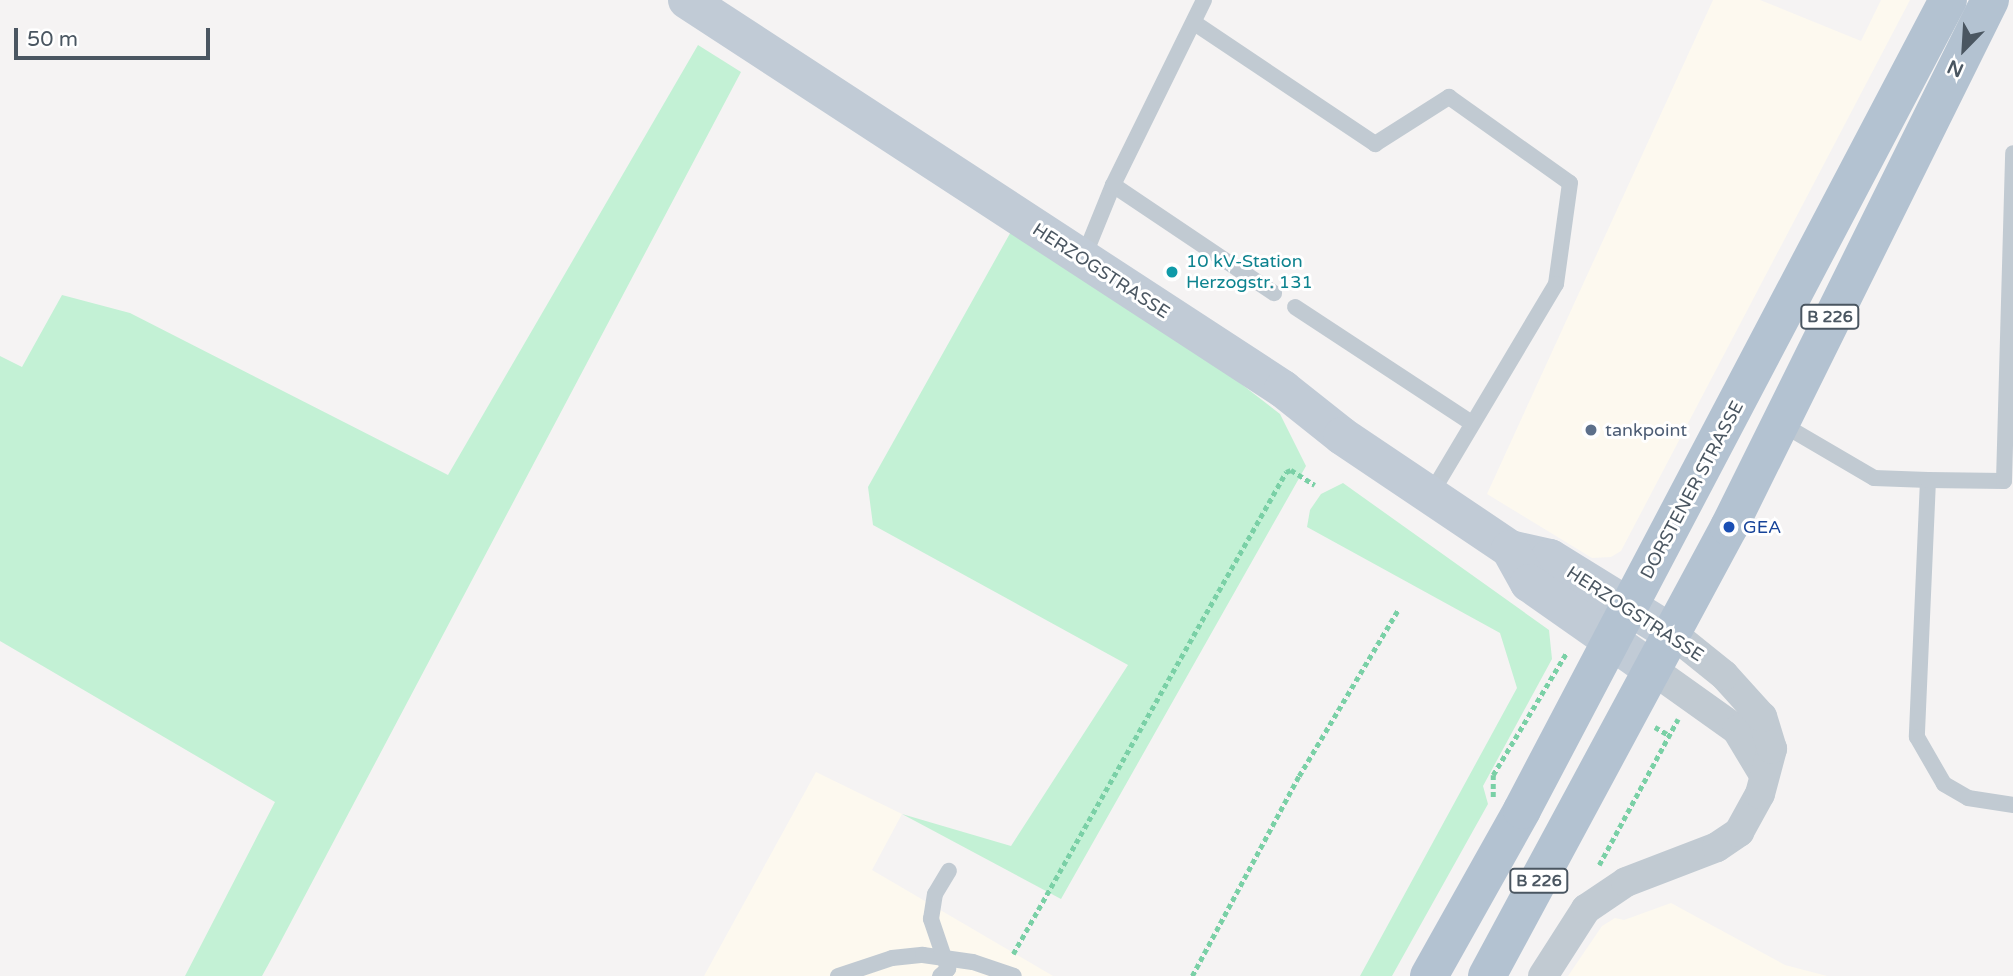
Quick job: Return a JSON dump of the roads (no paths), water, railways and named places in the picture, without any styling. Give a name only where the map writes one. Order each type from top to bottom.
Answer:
[{"type":"main road","name":"DORSTENER STRASSE","points":[[1429,976],[1630,608],[1948,0]]},
{"type":"main road","name":"B 226","points":[[1487,976],[1673,634],[1990,0]]},
{"type":"street","name":"HERZOGSTRASSE","points":[[687,0],[1283,389],[1510,549],[1550,558],[1673,634],[1757,709],[1772,749],[1755,806],[1740,832],[1717,847],[1626,882],[1598,900],[1575,921],[1543,976]]},
{"type":"street","name":"HERZOGSTRASSE","points":[[1510,549],[1529,583],[1737,730],[1764,775]]},
{"type":"lane","points":[[1083,259],[1114,185],[1195,24],[1203,0]]},
{"type":"lane","points":[[1195,24],[1375,144],[1449,97],[1570,183],[1556,284],[1471,422],[1430,495]]},
{"type":"lane","points":[[1780,423],[1874,478],[2008,481],[2013,153]]},
{"type":"lane","points":[[1114,185],[1274,293]]},
{"type":"lane","points":[[1295,307],[1471,422]]},
{"type":"lane","points":[[1928,480],[1917,737],[1944,784],[1968,798],[2013,805]]},
{"type":"lane","points":[[940,976],[948,969],[931,919],[935,894],[949,871]]},
{"type":"lane","points":[[838,976],[892,957],[945,957],[1009,973]]},
{"type":"place","name":"10 kV-Station Herzogstr. 131","points":[[1172,272]]},
{"type":"place","name":"tankpoint","points":[[1591,430]]},
{"type":"place","name":"GEA","points":[[1729,527]]}]
